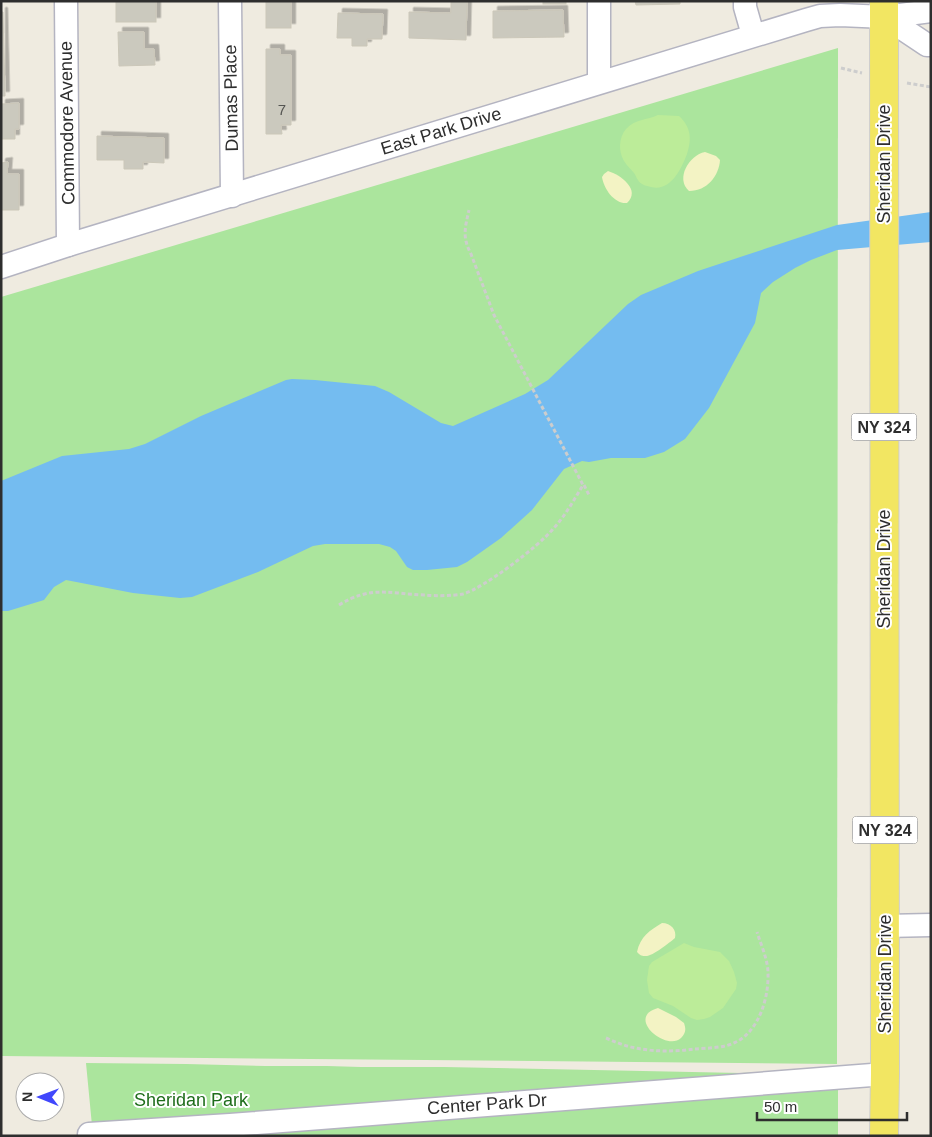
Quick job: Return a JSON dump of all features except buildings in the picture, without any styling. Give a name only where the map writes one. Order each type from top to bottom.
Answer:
[{"type":"main road","name":"Sheridan Drive","points":[[884,9],[884,1136]]},
{"type":"street","name":"Commodore Avenue","points":[[66,1],[68,245]]},
{"type":"street","name":"Dumas Place","points":[[230,1],[232,196]]},
{"type":"street","points":[[599,1],[599,82]]},
{"type":"street","points":[[746,1],[753,35]]},
{"type":"street","name":"East Park Drive","points":[[1,267],[753,35],[804,10],[820,16],[884,9],[931,11]]},
{"type":"street","points":[[884,9],[927,45],[931,45]]},
{"type":"street","points":[[885,926],[931,925]]},
{"type":"street","name":"Center Park Dr","points":[[89,1134],[181,1132],[885,1074]]},
{"type":"path","points":[[841,68],[848,70]]},
{"type":"path","points":[[919,86],[931,87]]},
{"type":"path","points":[[469,210],[464,230],[466,245],[494,315],[589,495]]},
{"type":"path","points":[[339,605],[350,598],[379,591],[424,595],[463,594],[509,567],[552,531],[563,518],[584,485]]},
{"type":"path","points":[[606,1038],[628,1047],[659,1051],[678,1051],[723,1046],[736,1042],[746,1036],[753,1030],[766,1000],[768,972],[757,932]]},
{"type":"green space","points":[[838,48],[837,1064],[1,1056],[1,297]]},
{"type":"green space","points":[[658,115],[679,116],[686,124],[690,143],[678,173],[669,183],[658,188],[647,186],[639,181],[624,161],[620,144],[626,129],[637,121]]},
{"type":"green space","points":[[684,943],[720,952],[729,961],[737,983],[736,989],[723,1008],[704,1019],[697,1020],[691,1018],[673,1006],[653,998],[649,993],[647,980],[649,966],[652,962]]},
{"type":"green space","name":"Sheridan Park","points":[[86,1063],[741,1073],[803,1070],[838,1087],[838,1136],[93,1136]]},
{"type":"sand","points":[[705,152],[716,156],[720,160],[717,172],[711,182],[701,188],[689,191],[683,180],[686,168],[689,162]]},
{"type":"sand","points":[[608,171],[623,179],[631,188],[631,198],[627,203],[618,201],[607,191],[602,177]]},
{"type":"sand","points":[[662,923],[668,924],[673,928],[675,938],[648,956],[640,955],[637,952],[643,938]]},
{"type":"sand","points":[[658,1008],[684,1023],[685,1031],[681,1038],[674,1041],[666,1040],[651,1032],[646,1018],[649,1012]]},
{"type":"water","points":[[931,212],[931,242],[837,250],[795,268],[773,282],[761,293],[755,323],[709,408],[685,439],[664,452],[645,458],[611,458],[589,462],[582,461],[564,469],[532,510],[501,538],[457,567],[413,570],[407,567],[396,551],[390,547],[379,544],[325,544],[313,546],[258,572],[192,597],[180,598],[133,593],[66,580],[54,587],[44,600],[8,611],[1,611],[1,481],[62,456],[129,449],[145,444],[201,416],[292,379],[375,386],[389,392],[441,423],[453,426],[525,394],[548,380],[628,304],[641,295],[698,271],[837,225]]}]
